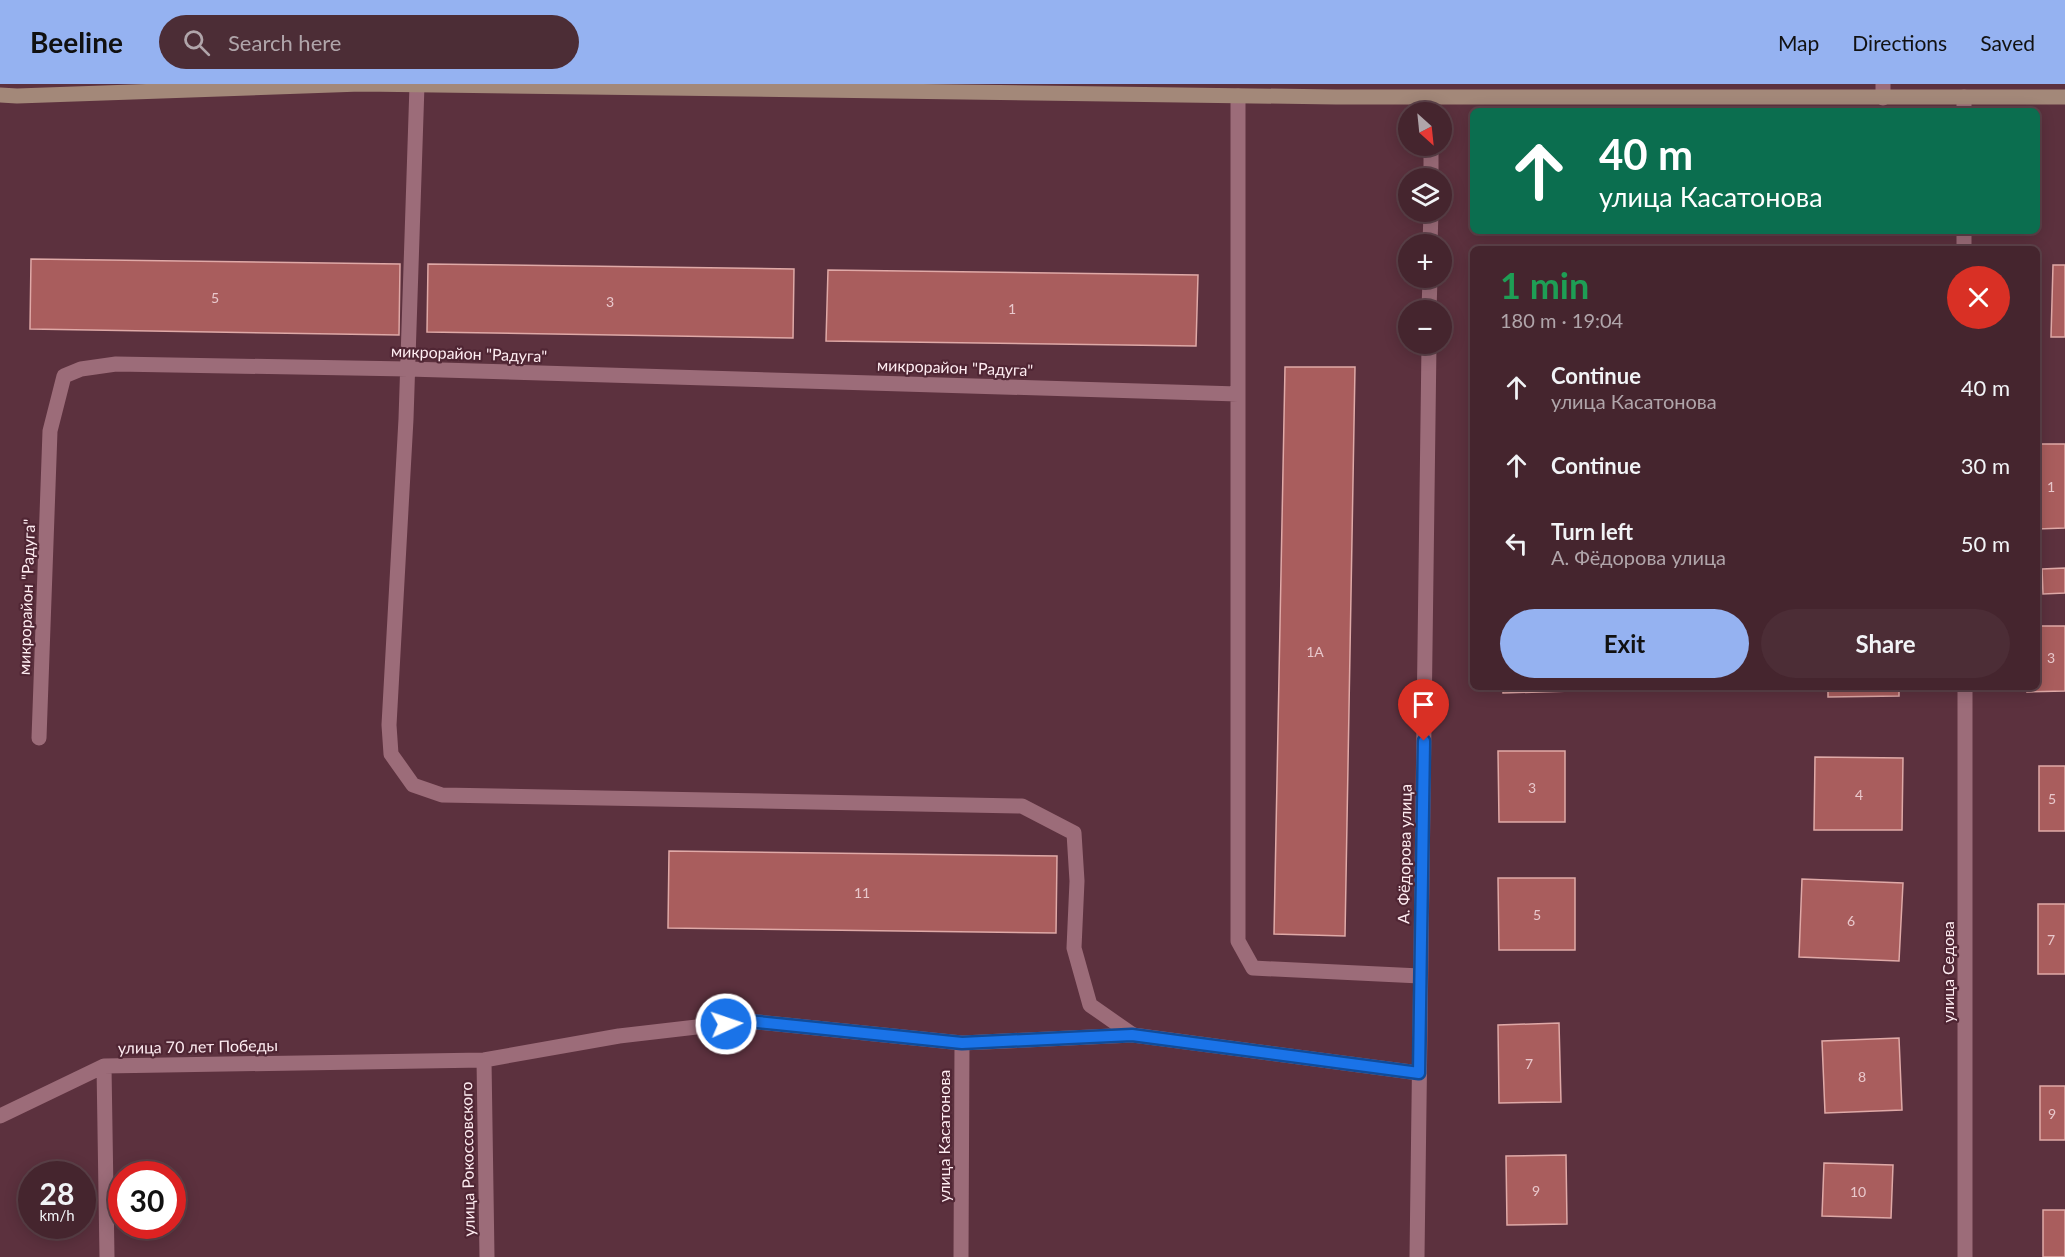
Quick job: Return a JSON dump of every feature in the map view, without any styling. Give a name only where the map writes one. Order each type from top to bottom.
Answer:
[{"type":"street","points":[[0,94],[17,96],[361,84],[830,87],[1238,96],[1336,91],[1411,102]]},
{"type":"street","points":[[417,85],[408,369],[389,725],[391,754],[413,785],[442,795],[1022,806],[1074,833],[1077,880],[1074,948],[1090,1005],[1132,1035]]},
{"type":"street","points":[[1452,104],[1883,91],[1964,104],[2065,97]]},
{"type":"street","points":[[1238,96],[1238,941],[1253,968],[1420,975]]},
{"type":"street","name":"А. Фёдорова улица","points":[[1417,1257],[1429,354]]},
{"type":"street","name":"микрорайон \"Радуга\"","points":[[39,738],[50,431],[64,376],[81,369],[116,364],[408,369],[1238,394]]},
{"type":"street","name":"улица Седова","points":[[1965,690],[1965,1257]]},
{"type":"street","name":"улица 70 лет Победы","points":[[107,1257],[104,1066],[484,1060],[619,1036],[748,1021],[962,1043]]},
{"type":"street","points":[[962,1043],[1132,1035],[1419,1073]]},
{"type":"street","name":"улица Касатонова","points":[[961,1257],[962,1043]]},
{"type":"street","name":"улица Рокоссовского","points":[[484,1060],[487,1257]]},
{"type":"street","points":[[0,1116],[104,1066]]},
{"type":"building","points":[[31,259],[400,264],[399,335],[30,329]]},
{"type":"building","points":[[428,264],[794,269],[793,338],[427,332]]},
{"type":"building","points":[[2053,265],[2065,265],[2065,337],[2051,337]]},
{"type":"building","points":[[828,270],[1198,275],[1196,346],[826,341]]},
{"type":"building","points":[[1285,367],[1355,367],[1345,936],[1274,934]]},
{"type":"building","points":[[2040,444],[2065,444],[2065,528],[2040,529]]},
{"type":"building","points":[[2065,568],[2065,593],[2043,594],[2042,569]]},
{"type":"building","points":[[2040,626],[2065,626],[2065,691],[2027,692],[2027,690],[2040,690]]},
{"type":"building","points":[[1503,690],[1572,690],[1572,691],[1503,693]]},
{"type":"building","points":[[1828,690],[1899,690],[1899,696],[1828,697]]},
{"type":"building","points":[[1498,751],[1565,751],[1565,822],[1499,822]]},
{"type":"building","points":[[1815,757],[1903,758],[1902,830],[1814,830]]},
{"type":"building","points":[[2039,766],[2065,766],[2065,831],[2039,831]]},
{"type":"building","points":[[669,851],[1057,856],[1056,933],[668,928]]},
{"type":"building","points":[[1498,878],[1575,878],[1575,950],[1499,950]]},
{"type":"building","points":[[1802,879],[1903,883],[1899,961],[1799,957]]},
{"type":"building","points":[[2038,904],[2065,904],[2065,974],[2038,974]]},
{"type":"building","points":[[1559,1023],[1561,1102],[1499,1103],[1498,1025]]},
{"type":"building","points":[[1899,1038],[1902,1110],[1825,1113],[1822,1041]]},
{"type":"building","points":[[2040,1086],[2065,1086],[2065,1140],[2040,1140]]},
{"type":"building","points":[[1566,1155],[1567,1224],[1507,1225],[1506,1156]]},
{"type":"building","points":[[1824,1163],[1893,1165],[1891,1218],[1822,1216]]},
{"type":"building","points":[[2043,1210],[2065,1210],[2065,1257],[2043,1257]]},
{"type":"route","points":[[726,1024],[748,1021],[962,1043],[1132,1035],[1419,1073],[1424,741]]}]
